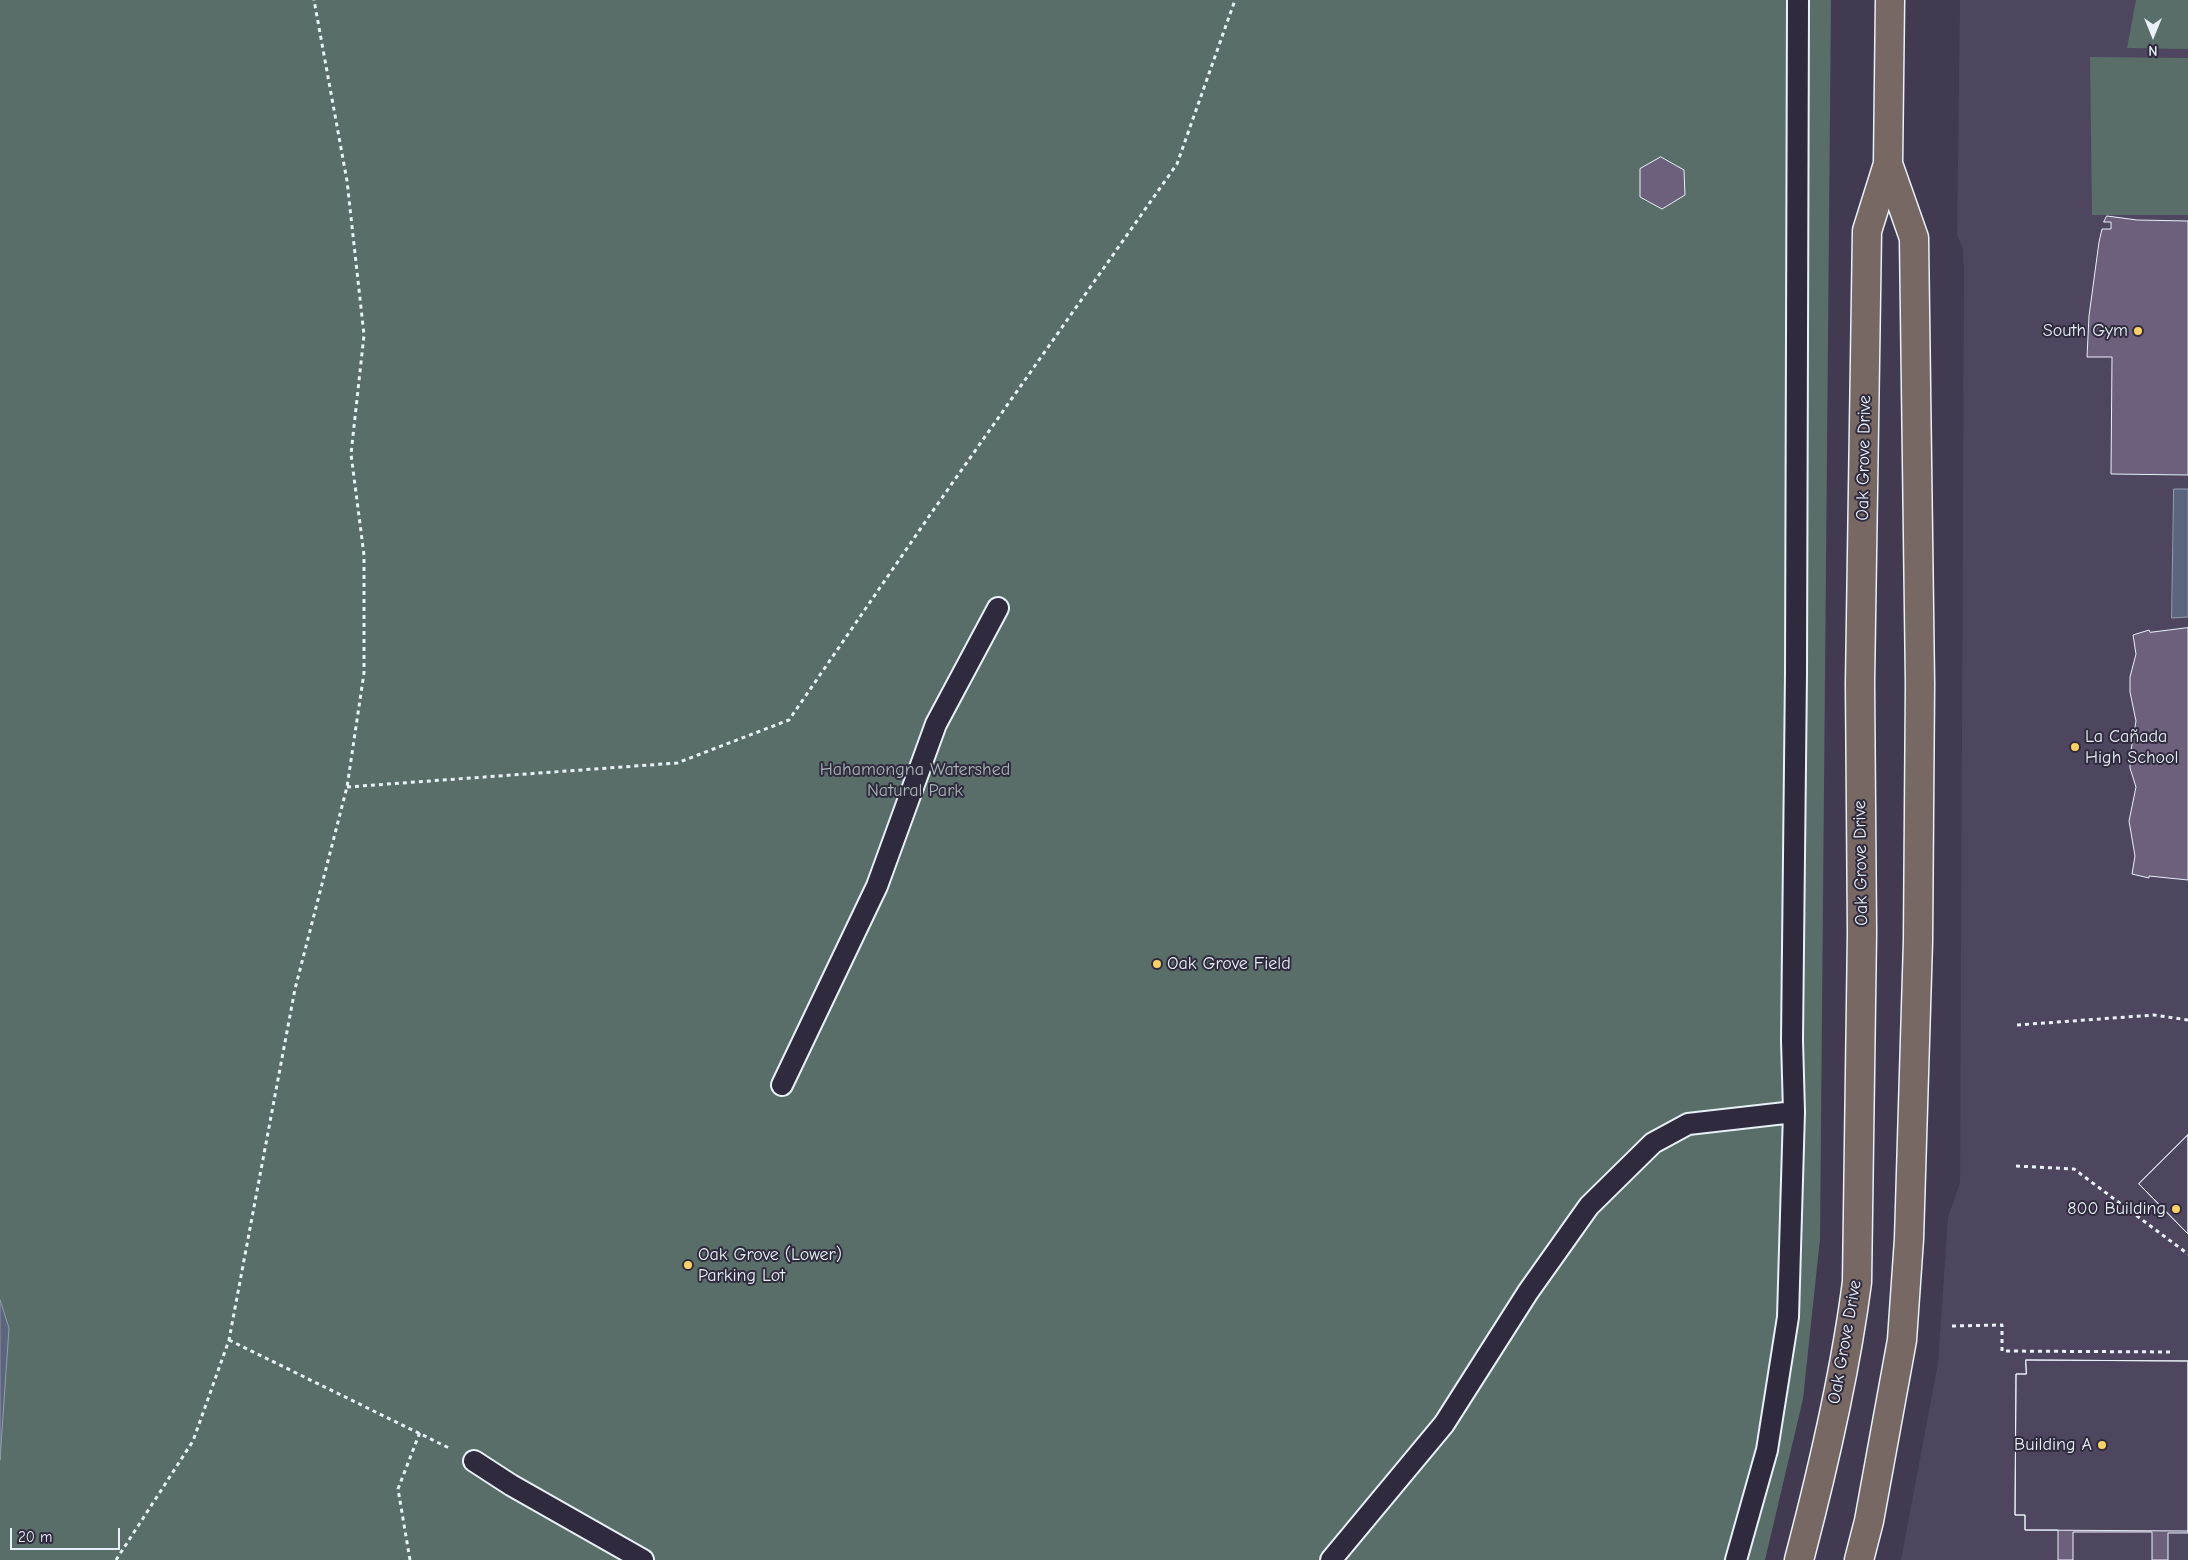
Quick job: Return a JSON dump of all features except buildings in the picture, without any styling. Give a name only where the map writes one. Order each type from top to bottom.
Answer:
[{"type":"main road","name":"Oak Grove Drive","points":[[1799,1560],[1815,1500],[1849,1339],[1857,1282],[1862,933],[1860,683],[1867,231],[1888,164],[1890,0]]},
{"type":"main road","name":"Oak Grove Drive","points":[[1859,1560],[1869,1522],[1902,1340],[1909,1239],[1918,940],[1920,684],[1914,238],[1888,164]]},
{"type":"lane","points":[[1736,1560],[1767,1450],[1788,1317],[1794,1112],[1792,1040],[1796,663],[1798,0]]},
{"type":"lane","points":[[782,1085],[878,886],[936,724],[998,608]]},
{"type":"lane","points":[[1331,1560],[1444,1424],[1528,1292],[1589,1206],[1653,1142],[1688,1124],[1794,1112]]},
{"type":"lane","points":[[474,1461],[511,1485],[643,1560]]},
{"type":"path","points":[[116,1560],[193,1441],[229,1340],[295,989],[347,787],[364,674],[364,556],[351,454],[364,335],[347,181],[314,0]]},
{"type":"path","points":[[347,787],[677,763],[790,720],[932,512],[1177,164],[1234,0]]},
{"type":"path","points":[[2017,1025],[2154,1015],[2188,1020]]},
{"type":"path","points":[[2016,1166],[2074,1169],[2188,1254]]},
{"type":"path","points":[[1952,1326],[2002,1325],[2002,1351],[2172,1352]]},
{"type":"path","points":[[229,1340],[420,1432],[474,1461]]},
{"type":"path","points":[[410,1560],[398,1489],[420,1432]]},
{"type":"shaded area","name":"La Cañada High School","points":[[1960,0],[2188,0],[2188,1560],[1901,1560],[1938,1363],[1948,1217],[1960,1183],[1964,270],[1963,249],[1957,235]]},
{"type":"green space","name":"Hahamongna Watershed Natural Park","points":[[0,0],[1831,0],[1820,1239],[1803,1399],[1765,1560],[0,1560]]},
{"type":"green space","points":[[2136,0],[2188,0],[2188,49],[2127,48]]},
{"type":"green space","points":[[2090,57],[2188,58],[2188,215],[2092,215]]},
{"type":"water","points":[[2174,489],[2188,489],[2188,617],[2172,618]]},
{"type":"water","points":[[0,1300],[9,1328],[0,1460]]},
{"type":"place","name":"South Gym","points":[[2138,331]]},
{"type":"place","name":"La Cañada High School","points":[[2075,747]]},
{"type":"place","name":"Oak Grove Field","points":[[1157,964]]},
{"type":"place","name":"800 Building","points":[[2176,1209]]},
{"type":"place","name":"Oak Grove (Lower) Parking Lot","points":[[688,1265]]},
{"type":"place","name":"Building A","points":[[2102,1445]]}]
